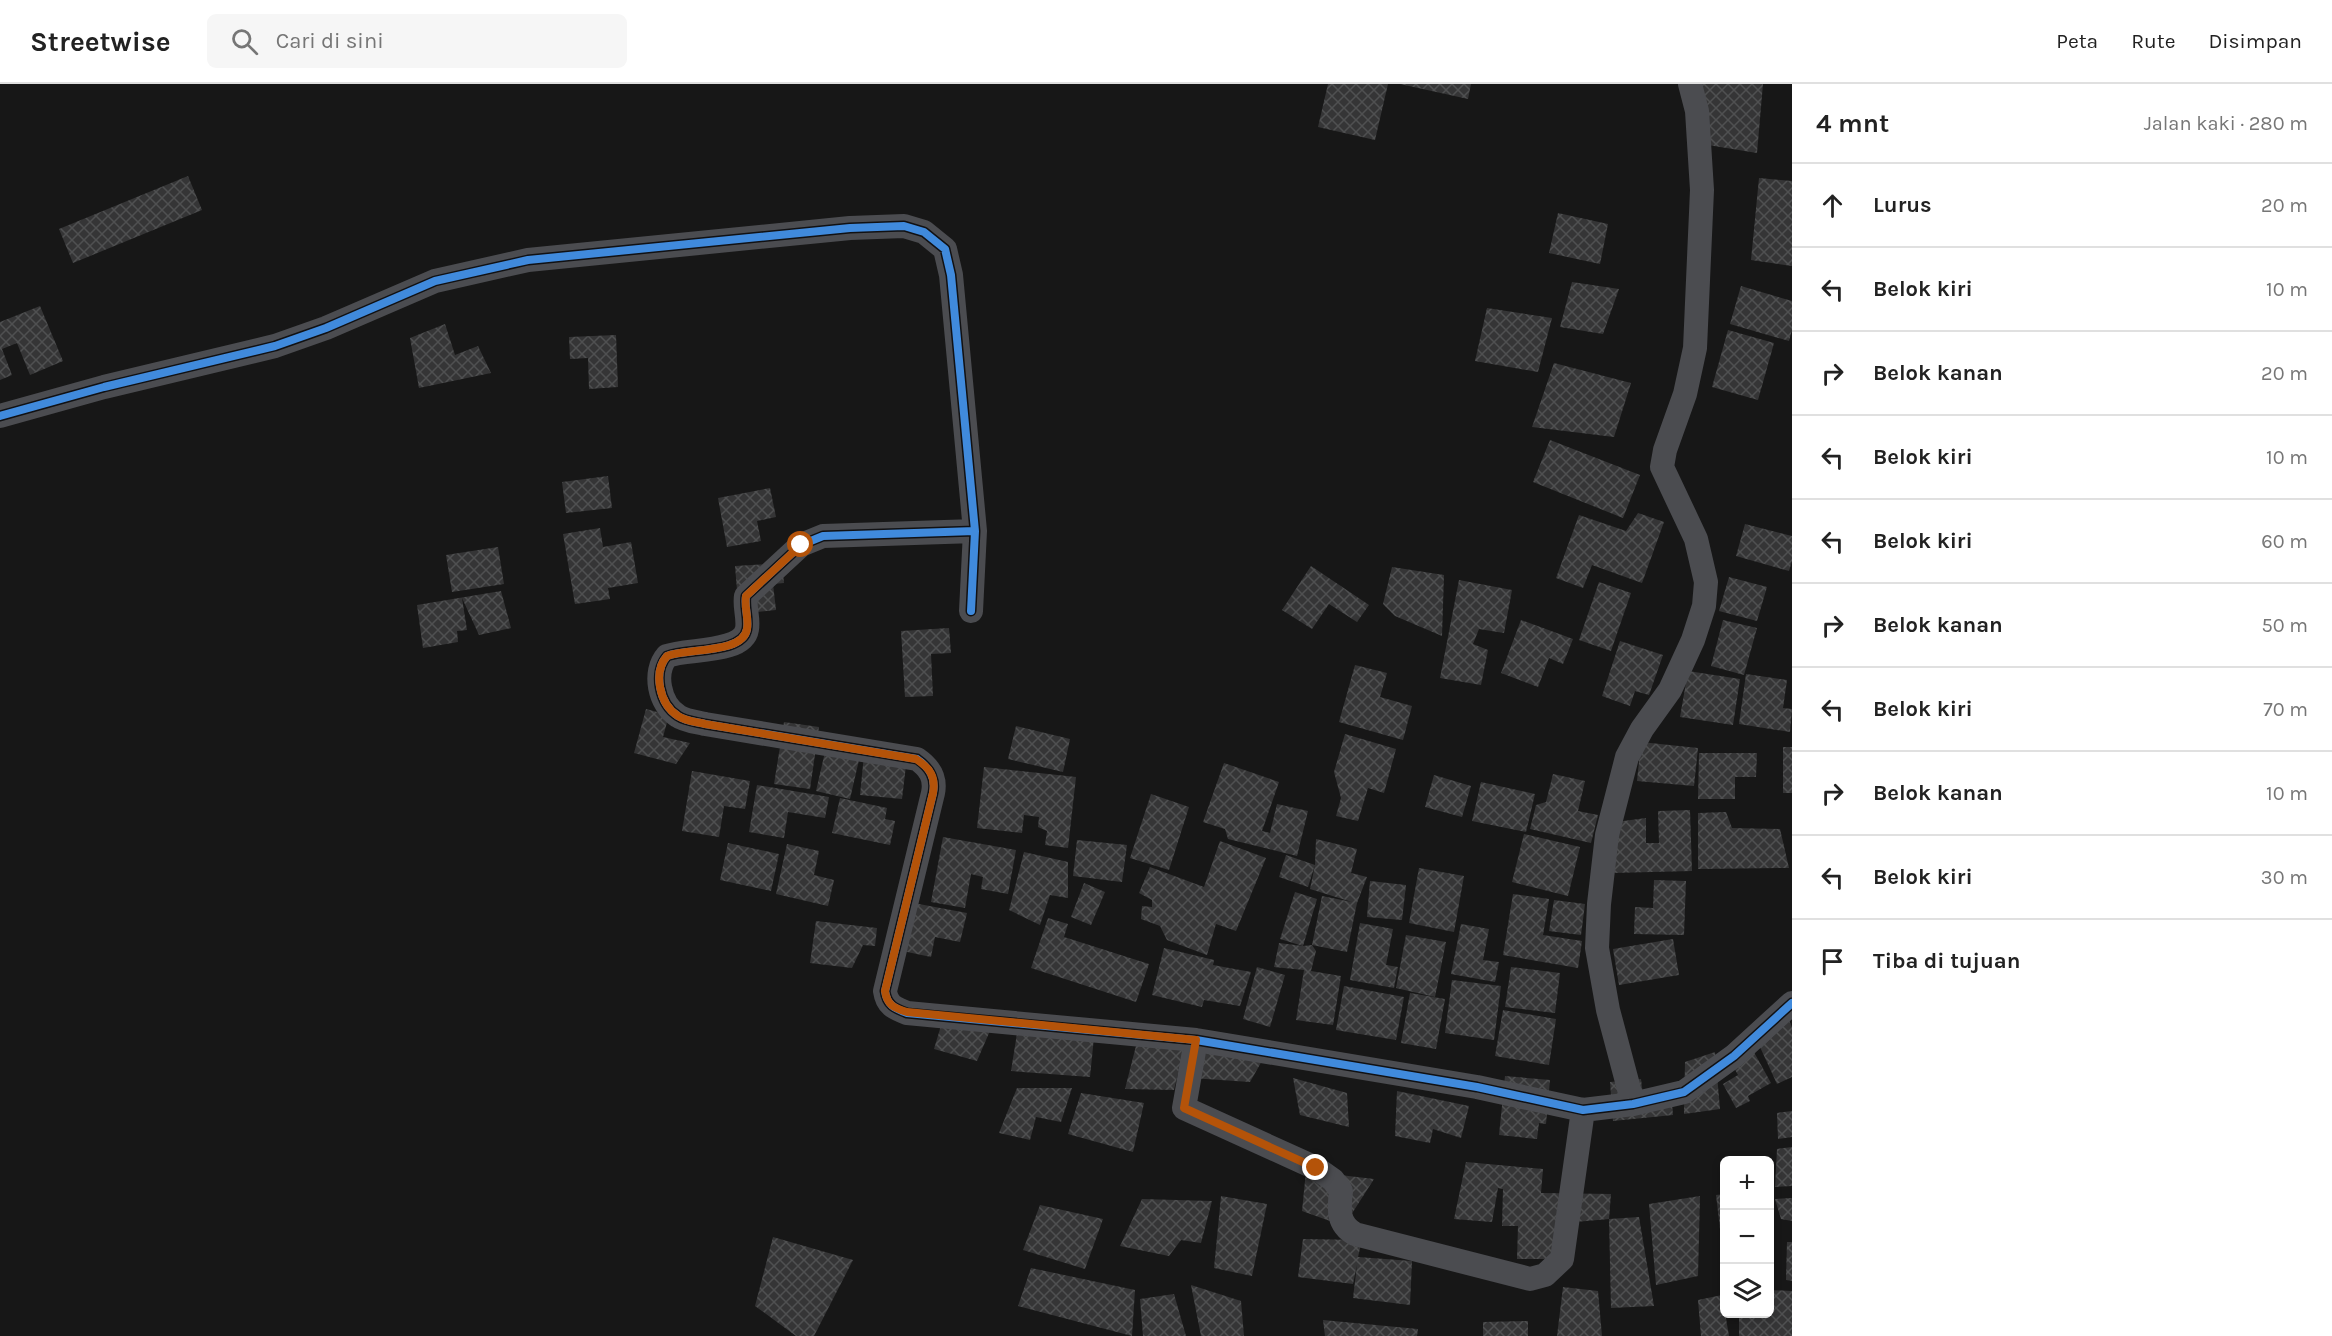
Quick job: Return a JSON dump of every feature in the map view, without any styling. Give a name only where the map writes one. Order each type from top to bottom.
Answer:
[{"type":"street","points":[[1633,1104],[1608,1010],[1597,948],[1599,894],[1607,835],[1627,757],[1642,729],[1670,690],[1693,640],[1704,606],[1706,582],[1696,539],[1662,467],[1665,450],[1685,394],[1695,348],[1702,190],[1697,111],[1690,84]]},
{"type":"street","points":[[0,416],[104,387],[275,346],[326,328],[435,281],[486,268],[528,260],[850,228],[904,226],[924,232],[945,249],[951,275],[975,531],[971,611]]},
{"type":"street","points":[[975,531],[823,536],[801,545],[746,596],[747,628],[744,637],[737,643],[693,651],[681,650],[667,656],[661,663],[660,688],[665,702],[678,716],[705,724],[916,759],[931,772],[935,782],[933,793],[885,991],[886,1001],[894,1008],[907,1012],[1196,1040],[1477,1087],[1583,1110],[1633,1104],[1684,1092],[1734,1056],[1792,1003]]},
{"type":"street","points":[[1196,1040],[1184,1108],[1316,1168],[1333,1180],[1341,1191],[1338,1210],[1348,1230],[1355,1234],[1530,1279],[1545,1275],[1562,1259],[1583,1110]]},
{"type":"building","points":[[1328,84],[1388,84],[1375,140],[1318,127]]},
{"type":"building","points":[[1400,84],[1471,84],[1468,99]]},
{"type":"building","points":[[1697,84],[1763,84],[1757,153],[1708,145]]},
{"type":"building","points":[[188,176],[202,210],[73,263],[59,229]]},
{"type":"building","points":[[1759,178],[1792,181],[1792,266],[1751,260]]},
{"type":"building","points":[[1558,213],[1608,224],[1600,264],[1549,253]]},
{"type":"building","points":[[1572,282],[1619,289],[1603,334],[1560,327]]},
{"type":"building","points":[[1741,286],[1792,301],[1792,330],[1789,341],[1730,324]]},
{"type":"building","points":[[40,306],[63,361],[30,375],[17,343],[2,349],[12,375],[0,380],[0,322]]},
{"type":"building","points":[[1487,308],[1552,318],[1538,372],[1475,361]]},
{"type":"building","points":[[445,324],[455,355],[478,346],[491,373],[419,388],[410,338]]},
{"type":"building","points":[[1728,330],[1774,343],[1758,400],[1712,387]]},
{"type":"building","points":[[616,335],[618,387],[589,389],[588,358],[570,359],[569,337]]},
{"type":"building","points":[[1554,363],[1631,383],[1614,437],[1532,427]]},
{"type":"building","points":[[1550,440],[1640,475],[1623,518],[1533,482]]},
{"type":"building","points":[[608,476],[612,508],[566,513],[562,482]]},
{"type":"building","points":[[770,488],[776,517],[757,521],[761,541],[727,547],[718,498]]},
{"type":"building","points":[[1638,513],[1664,522],[1642,583],[1592,565],[1583,588],[1556,578],[1579,515],[1626,531]]},
{"type":"building","points":[[1745,524],[1792,536],[1792,561],[1789,571],[1736,556]]},
{"type":"building","points":[[600,528],[603,547],[631,542],[638,583],[608,588],[610,599],[575,604],[563,534]]},
{"type":"building","points":[[498,547],[504,584],[452,592],[446,555]]},
{"type":"building","points":[[782,563],[784,583],[773,584],[776,610],[739,614],[735,566]]},
{"type":"building","points":[[1311,566],[1369,605],[1357,622],[1329,604],[1312,629],[1282,610]]},
{"type":"building","points":[[1392,567],[1444,575],[1442,636],[1395,616],[1383,604]]},
{"type":"building","points":[[1729,577],[1767,587],[1757,621],[1719,611]]},
{"type":"building","points":[[1459,580],[1512,590],[1504,633],[1479,629],[1473,644],[1488,650],[1481,685],[1440,678]]},
{"type":"building","points":[[1599,582],[1631,593],[1611,651],[1579,640]]},
{"type":"building","points":[[501,591],[511,628],[479,635],[462,598],[467,630],[457,631],[458,642],[423,648],[417,605]]},
{"type":"building","points":[[1521,620],[1573,639],[1563,664],[1549,658],[1538,687],[1501,673]]},
{"type":"building","points":[[1723,620],[1757,628],[1744,675],[1711,666]]},
{"type":"building","points":[[949,628],[951,653],[931,654],[933,696],[905,697],[901,631]]},
{"type":"building","points":[[1620,641],[1663,655],[1649,695],[1635,691],[1630,706],[1602,696]]},
{"type":"building","points":[[1355,665],[1387,673],[1380,697],[1412,706],[1403,740],[1339,722]]},
{"type":"building","points":[[1688,671],[1740,679],[1733,725],[1680,717]]},
{"type":"building","points":[[1746,674],[1787,680],[1783,708],[1792,709],[1790,732],[1739,724]]},
{"type":"building","points":[[646,709],[669,715],[663,737],[690,743],[676,764],[634,753]]},
{"type":"building","points":[[784,722],[819,727],[810,789],[774,784]]},
{"type":"building","points":[[1016,726],[1070,739],[1063,772],[1008,759]]},
{"type":"building","points":[[1345,734],[1396,749],[1384,793],[1368,788],[1358,821],[1336,816],[1341,798],[1334,772]]},
{"type":"building","points":[[828,739],[862,747],[850,799],[816,791]]},
{"type":"building","points":[[1641,742],[1698,748],[1694,786],[1637,781]]},
{"type":"building","points":[[865,745],[908,749],[902,799],[860,795]]},
{"type":"building","points":[[1783,747],[1792,747],[1792,793],[1783,793]]},
{"type":"building","points":[[1699,753],[1757,753],[1756,777],[1735,777],[1735,799],[1698,799]]},
{"type":"building","points":[[1224,763],[1279,782],[1262,831],[1270,833],[1277,804],[1308,811],[1297,856],[1228,839],[1225,829],[1203,822]]},
{"type":"building","points":[[984,767],[1076,777],[1068,848],[1045,845],[1047,831],[1038,827],[1039,817],[1024,815],[1022,833],[977,828]]},
{"type":"building","points":[[692,771],[750,781],[745,809],[724,806],[719,837],[682,831]]},
{"type":"building","points":[[1553,774],[1585,781],[1578,811],[1598,815],[1591,843],[1530,829],[1536,805],[1546,802]]},
{"type":"building","points":[[1434,775],[1471,786],[1462,817],[1425,807]]},
{"type":"building","points":[[1481,782],[1535,794],[1526,832],[1472,821]]},
{"type":"building","points":[[757,785],[829,797],[825,818],[788,812],[784,838],[749,832]]},
{"type":"building","points":[[1151,794],[1189,807],[1169,870],[1130,858]]},
{"type":"building","points":[[840,798],[887,808],[885,819],[895,821],[890,845],[832,833]]},
{"type":"building","points":[[1690,810],[1692,871],[1612,873],[1616,822],[1646,818],[1646,843],[1659,843],[1658,811]]},
{"type":"building","points":[[1726,812],[1732,828],[1780,829],[1789,868],[1698,869],[1698,813]]},
{"type":"building","points":[[1524,834],[1580,847],[1568,896],[1512,882]]},
{"type":"building","points":[[943,837],[1016,850],[1008,894],[981,889],[983,877],[971,874],[965,908],[931,902]]},
{"type":"building","points":[[1316,839],[1357,849],[1351,873],[1367,877],[1357,903],[1347,952],[1312,945],[1322,896],[1352,902],[1310,889],[1315,865]]},
{"type":"building","points":[[1077,840],[1127,845],[1122,882],[1073,876]]},
{"type":"building","points":[[1220,841],[1266,858],[1236,931],[1216,924],[1207,955],[1167,940],[1160,926],[1141,919],[1142,906],[1152,907],[1152,900],[1139,893],[1150,867],[1204,887]]},
{"type":"building","points":[[728,843],[779,854],[771,891],[720,880]]},
{"type":"building","points":[[787,844],[819,851],[814,875],[834,880],[828,906],[776,894]]},
{"type":"building","points":[[1024,852],[1068,862],[1068,898],[1050,895],[1040,925],[1009,910]]},
{"type":"building","points":[[1286,855],[1315,865],[1308,887],[1279,877]]},
{"type":"building","points":[[1419,868],[1464,876],[1454,932],[1409,923]]},
{"type":"building","points":[[1654,880],[1686,881],[1684,935],[1634,934],[1635,907],[1653,908]]},
{"type":"building","points":[[1370,881],[1406,885],[1402,920],[1367,917]]},
{"type":"building","points":[[1084,883],[1105,892],[1091,925],[1071,917]]},
{"type":"building","points":[[1295,892],[1317,899],[1303,946],[1280,939]]},
{"type":"building","points":[[1513,894],[1549,899],[1543,935],[1582,941],[1578,968],[1503,955]]},
{"type":"building","points":[[1554,900],[1585,904],[1581,935],[1549,931]]},
{"type":"building","points":[[903,901],[967,913],[960,942],[935,937],[931,957],[893,949]]},
{"type":"building","points":[[1048,918],[1068,924],[1064,937],[1149,964],[1136,1002],[1031,968]]},
{"type":"building","points":[[816,921],[877,928],[875,946],[863,945],[852,968],[810,963]]},
{"type":"building","points":[[1360,923],[1393,929],[1386,965],[1398,967],[1394,988],[1350,980]]},
{"type":"building","points":[[1461,924],[1489,929],[1483,960],[1499,962],[1495,982],[1451,974]]},
{"type":"building","points":[[1406,935],[1446,942],[1435,997],[1396,988]]},
{"type":"building","points":[[1673,939],[1679,975],[1619,985],[1613,949]]},
{"type":"building","points":[[1279,943],[1312,945],[1316,951],[1311,971],[1341,976],[1333,1025],[1296,1020],[1304,970],[1274,967]]},
{"type":"building","points":[[1164,948],[1214,960],[1213,965],[1251,972],[1240,1006],[1204,1000],[1202,1007],[1152,995]]},
{"type":"building","points":[[1257,967],[1285,975],[1270,1027],[1243,1019]]},
{"type":"building","points":[[1511,967],[1560,973],[1555,1013],[1505,1007]]},
{"type":"building","points":[[1452,980],[1501,986],[1494,1040],[1445,1033]]},
{"type":"building","points":[[1344,986],[1404,997],[1396,1040],[1336,1030]]},
{"type":"building","points":[[1410,993],[1445,999],[1436,1049],[1401,1043]]},
{"type":"building","points":[[946,1009],[992,1026],[977,1061],[934,1049]]},
{"type":"building","points":[[1503,1010],[1556,1019],[1549,1065],[1495,1056]]},
{"type":"building","points":[[1788,1018],[1792,1027],[1792,1077],[1777,1084],[1754,1034]]},
{"type":"building","points":[[1018,1027],[1095,1027],[1090,1077],[1011,1071]]},
{"type":"building","points":[[1139,1034],[1186,1041],[1174,1090],[1125,1089]]},
{"type":"building","points":[[1750,1045],[1771,1083],[1748,1096],[1750,1101],[1736,1108],[1723,1084],[1738,1075],[1728,1057]]},
{"type":"building","points":[[1195,1047],[1267,1052],[1250,1082],[1191,1078]]},
{"type":"building","points":[[1715,1052],[1720,1109],[1684,1114],[1685,1062]]},
{"type":"building","points":[[1505,1076],[1550,1080],[1546,1124],[1539,1123],[1537,1139],[1499,1135]]},
{"type":"building","points":[[1293,1078],[1347,1093],[1349,1127],[1300,1115]]},
{"type":"building","points":[[1641,1079],[1643,1095],[1671,1093],[1673,1115],[1613,1121],[1610,1082]]},
{"type":"building","points":[[1017,1088],[1072,1088],[1061,1122],[1036,1117],[1030,1140],[999,1133]]},
{"type":"building","points":[[1397,1091],[1469,1106],[1461,1138],[1433,1129],[1430,1143],[1395,1136]]},
{"type":"building","points":[[1081,1093],[1144,1103],[1133,1152],[1068,1134]]},
{"type":"building","points":[[1792,1111],[1792,1137],[1778,1139],[1777,1113]]},
{"type":"building","points":[[1792,1147],[1792,1186],[1775,1187],[1777,1149]]},
{"type":"building","points":[[1466,1162],[1543,1169],[1541,1193],[1611,1194],[1609,1219],[1564,1223],[1567,1259],[1517,1259],[1518,1226],[1502,1226],[1503,1189],[1498,1188],[1492,1222],[1454,1219]]},
{"type":"building","points":[[1306,1171],[1374,1179],[1344,1226],[1302,1211]]},
{"type":"building","points":[[1720,1194],[1720,1229],[1716,1195]]},
{"type":"building","points":[[1221,1196],[1267,1204],[1252,1276],[1214,1268]]},
{"type":"building","points":[[1700,1196],[1698,1276],[1656,1285],[1649,1204]]},
{"type":"building","points":[[1792,1198],[1792,1221],[1781,1219],[1775,1199]]},
{"type":"building","points":[[1142,1199],[1212,1201],[1201,1243],[1181,1240],[1169,1256],[1120,1246]]},
{"type":"building","points":[[1040,1205],[1103,1219],[1085,1269],[1023,1250]]},
{"type":"building","points":[[1639,1217],[1654,1306],[1611,1308],[1609,1219]]},
{"type":"building","points":[[773,1237],[853,1260],[814,1336],[796,1336],[755,1306]]},
{"type":"building","points":[[1303,1239],[1362,1240],[1358,1257],[1412,1261],[1410,1305],[1353,1298],[1357,1265],[1353,1284],[1298,1277]]},
{"type":"building","points":[[1787,1242],[1792,1242],[1792,1281],[1786,1280]]},
{"type":"building","points":[[1031,1268],[1135,1290],[1132,1336],[1018,1306]]},
{"type":"building","points":[[1191,1285],[1241,1301],[1244,1336],[1201,1336]]},
{"type":"building","points":[[1563,1287],[1598,1291],[1602,1336],[1557,1336]]},
{"type":"building","points":[[1774,1290],[1792,1291],[1792,1336],[1739,1336],[1739,1318],[1774,1318]]},
{"type":"building","points":[[1174,1294],[1186,1336],[1143,1336],[1140,1299]]},
{"type":"building","points":[[1720,1295],[1720,1318],[1726,1318],[1729,1336],[1701,1336],[1698,1300]]},
{"type":"building","points":[[1323,1320],[1418,1329],[1417,1336],[1325,1336]]},
{"type":"building","points":[[1528,1321],[1528,1336],[1483,1336],[1483,1322]]},
{"type":"cycle path","points":[[0,416],[104,387],[275,346],[326,328],[435,281],[528,260],[850,228],[904,226],[924,232],[945,249],[951,275],[975,531],[971,611]]},
{"type":"cycle path","points":[[975,531],[823,536],[801,545],[746,596],[747,629],[743,637],[736,643],[725,646],[667,656],[660,670],[662,696],[671,711],[684,719],[917,759],[929,770],[934,783],[933,793],[885,991],[887,1000],[895,1008],[907,1013],[1196,1040],[1477,1087],[1583,1110],[1633,1104],[1684,1092],[1734,1056],[1792,1003]]},
{"type":"route","points":[[801,545],[755,585],[746,596],[744,603],[747,628],[744,637],[737,643],[723,647],[693,651],[681,650],[667,656],[659,670],[660,688],[665,702],[678,716],[705,724],[916,759],[931,772],[935,782],[933,793],[885,991],[886,1001],[894,1008],[907,1012],[1196,1040],[1184,1108],[1316,1168]]}]
